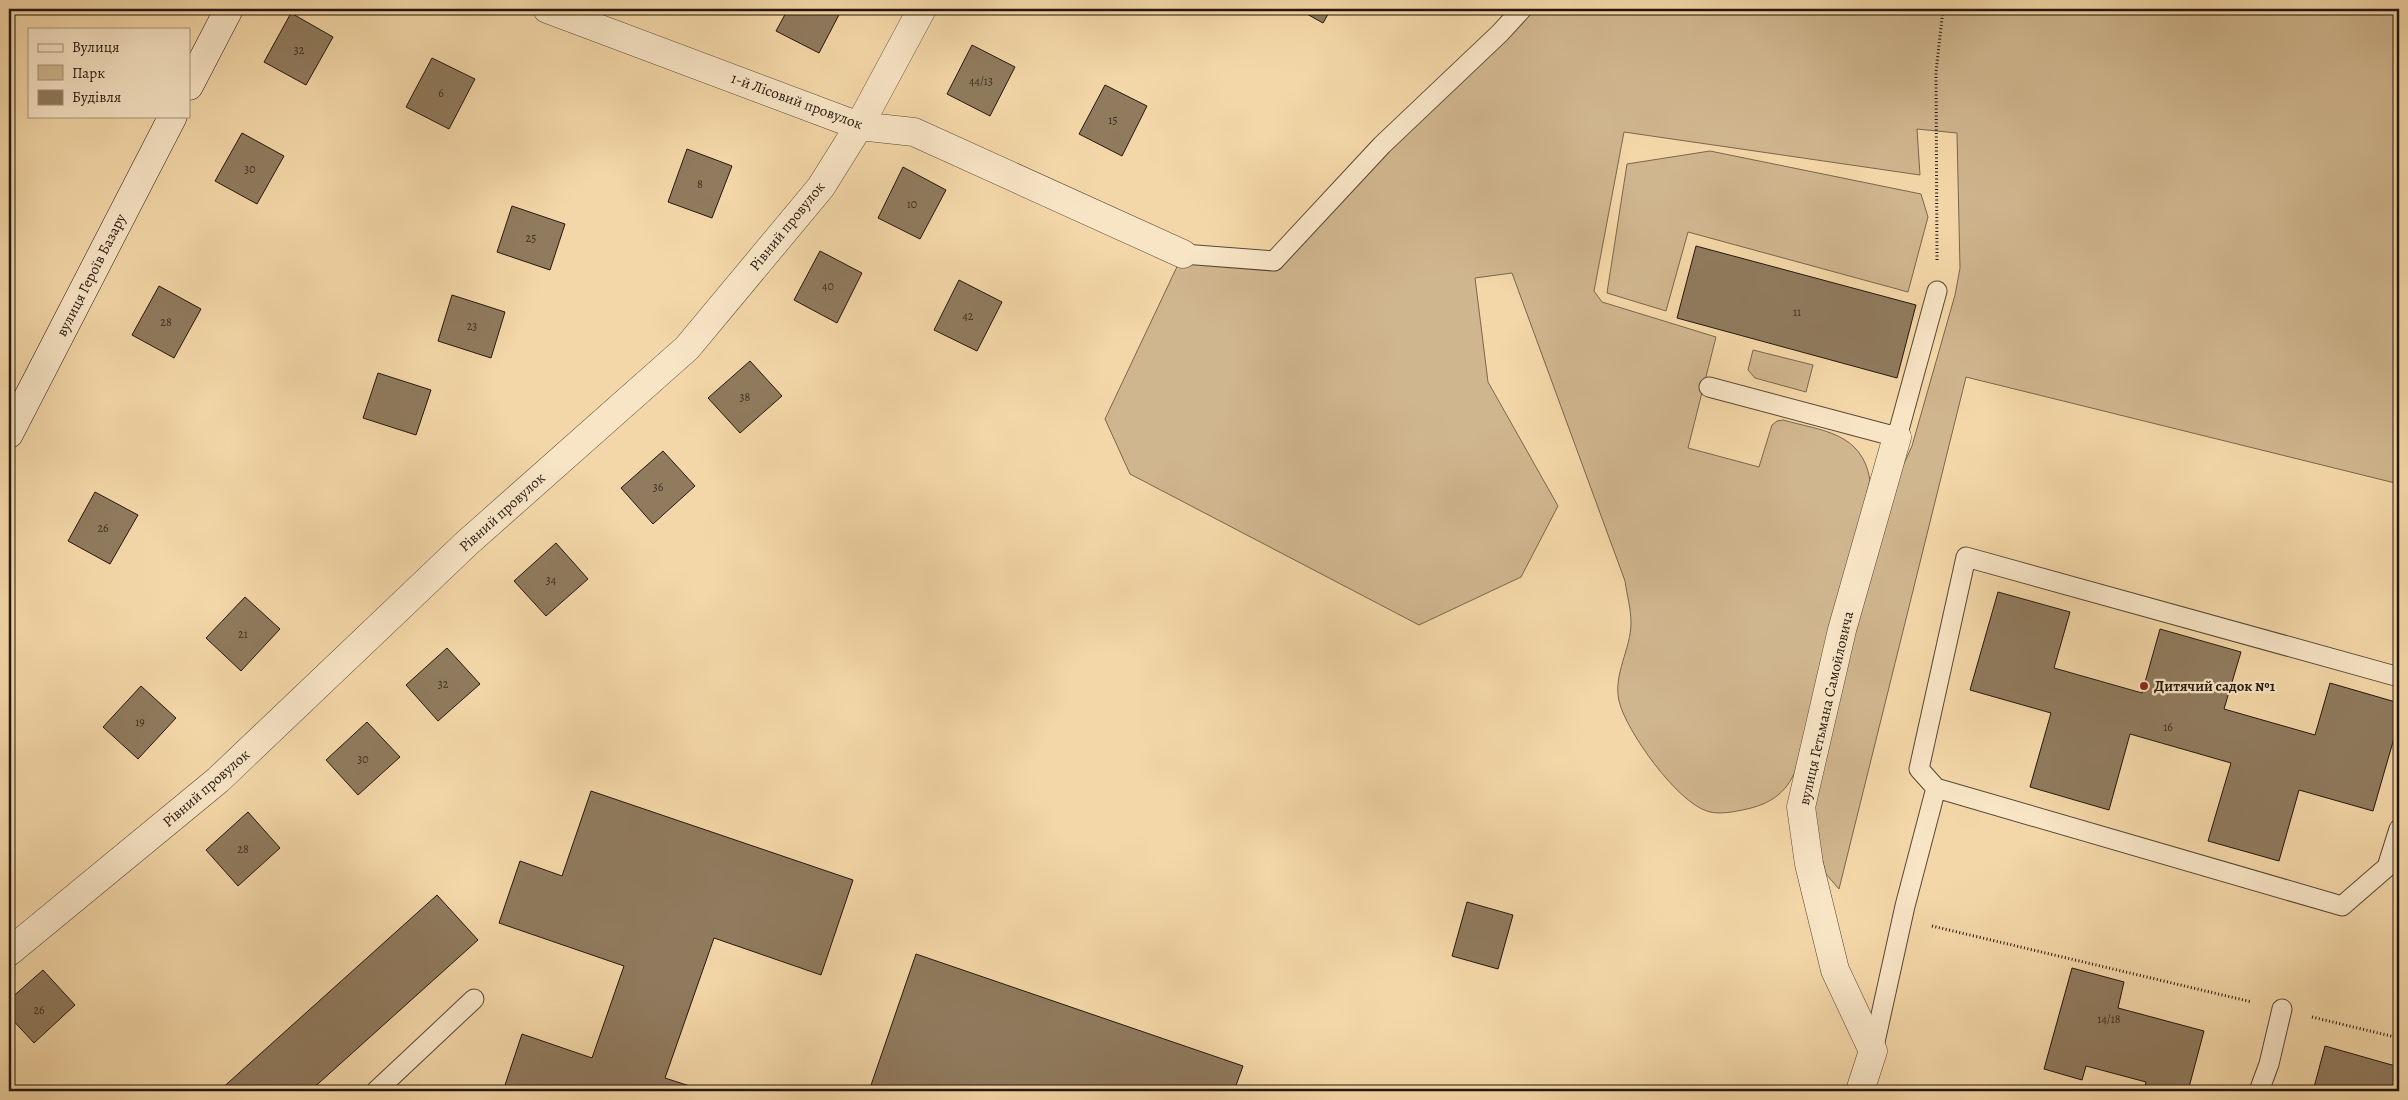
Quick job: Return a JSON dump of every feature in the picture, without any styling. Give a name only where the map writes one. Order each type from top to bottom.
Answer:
[{"type":"street","points":[[190,84],[228,9]]},
{"type":"street","name":"1-й Лісовий провулок","points":[[547,9],[859,126],[914,132],[1183,254]]},
{"type":"street","name":"Рівний провулок","points":[[9,952],[218,780],[468,542],[687,348],[821,187],[859,126],[922,9]]},
{"type":"street","name":"вулиця Героїв Базару","points":[[9,434],[172,118]]},
{"type":"street","name":"вулиця Гетьмана Самойловича","points":[[1873,1051],[1835,970],[1809,864],[1801,807],[1842,630],[1897,438]]},
{"type":"street","points":[[1860,1091],[1873,1051]]},
{"type":"lane","points":[[1183,254],[1274,261],[1382,145],[1500,33],[1522,9]]},
{"type":"lane","points":[[1709,387],[1897,438],[1937,291]]},
{"type":"lane","points":[[2399,677],[1966,557],[1919,769],[1936,788],[2342,906],[2387,867],[2396,852],[2399,829]]},
{"type":"lane","points":[[1873,1051],[1903,919],[1936,788]]},
{"type":"lane","points":[[376,1091],[474,999]]},
{"type":"lane","points":[[2259,1091],[2269,1064],[2282,1009]]},
{"type":"path","points":[[1937,291],[1936,72],[1943,9]]},
{"type":"path","points":[[1903,919],[2399,1038]]},
{"type":"green space","points":[[1522,9],[2399,9],[2399,484],[1966,377],[1839,889],[1826,874],[1817,839],[1814,805],[1887,501],[1912,446],[1955,295],[1960,268],[1957,133],[1917,129],[1920,175],[1624,132],[1594,291],[1602,302],[1716,337],[1688,448],[1759,467],[1772,425],[1777,421],[1783,420],[1826,431],[1849,443],[1859,452],[1866,464],[1870,480],[1797,767],[1781,792],[1766,803],[1726,813],[1710,812],[1695,805],[1654,764],[1631,730],[1619,701],[1618,691],[1618,681],[1631,623],[1625,581],[1512,273],[1475,278],[1488,382],[1558,506],[1521,577],[1419,625],[1130,474],[1105,419],[1183,254],[1274,261]]},
{"type":"green space","points":[[1710,151],[1921,194],[1928,217],[1908,292],[1688,232],[1666,311],[1607,293],[1627,164]]},
{"type":"green space","points":[[1753,350],[1813,365],[1806,392],[1755,378],[1748,370]]},
{"type":"building","points":[[788,9],[842,9],[819,53],[776,31]]},
{"type":"building","points":[[1298,9],[1331,9],[1323,23]]},
{"type":"building","points":[[291,13],[333,37],[306,85],[264,62]]},
{"type":"building","points":[[972,45],[1015,67],[990,116],[947,94]]},
{"type":"building","points":[[432,58],[475,79],[449,129],[406,107]]},
{"type":"building","points":[[1105,85],[1147,106],[1122,156],[1079,134]]},
{"type":"building","points":[[242,133],[284,156],[257,204],[215,181]]},
{"type":"building","points":[[687,149],[732,166],[712,218],[668,202]]},
{"type":"building","points":[[903,167],[946,190],[920,239],[878,218]]},
{"type":"building","points":[[512,206],[565,224],[550,270],[497,252]]},
{"type":"building","points":[[1696,246],[1916,305],[1897,378],[1677,318]]},
{"type":"building","points":[[820,251],[862,273],[837,323],[794,300]]},
{"type":"building","points":[[959,280],[1002,302],[977,351],[934,330]]},
{"type":"building","points":[[159,286],[201,309],[174,358],[132,335]]},
{"type":"building","points":[[452,295],[505,312],[491,358],[438,341]]},
{"type":"building","points":[[750,361],[782,396],[740,433],[708,398]]},
{"type":"building","points":[[378,373],[431,390],[416,435],[363,418]]},
{"type":"building","points":[[663,451],[695,486],[653,524],[621,488]]},
{"type":"building","points":[[95,492],[138,515],[110,564],[68,541]]},
{"type":"building","points":[[556,543],[588,579],[546,616],[514,581]]},
{"type":"building","points":[[1998,592],[2070,612],[2054,668],[2142,693],[2160,629],[2241,652],[2224,709],[2315,735],[2330,683],[2399,703],[2399,721],[2373,811],[2299,790],[2279,861],[2208,841],[2231,763],[2130,734],[2109,810],[2030,787],[2051,713],[1970,690]]},
{"type":"building","points":[[245,597],[280,629],[241,671],[206,638]]},
{"type":"building","points":[[447,648],[480,684],[438,721],[406,685]]},
{"type":"building","points":[[141,686],[176,718],[138,759],[103,727]]},
{"type":"building","points":[[367,722],[400,757],[358,795],[326,760]]},
{"type":"building","points":[[591,791],[853,880],[821,975],[714,938],[665,1078],[705,1091],[503,1091],[522,1034],[592,1058],[624,966],[499,923],[520,861],[562,876]]},
{"type":"building","points":[[248,812],[280,848],[238,886],[206,850]]},
{"type":"building","points":[[437,895],[478,940],[310,1091],[219,1091]]},
{"type":"building","points":[[1467,902],[1513,915],[1498,969],[1452,956]]},
{"type":"building","points":[[916,954],[1243,1066],[1234,1091],[869,1091]]},
{"type":"building","points":[[2072,968],[2124,982],[2118,1008],[2204,1031],[2188,1091],[2144,1091],[2146,1082],[2086,1066],[2082,1080],[2044,1069]]},
{"type":"building","points":[[43,970],[75,1005],[34,1043],[9,1016],[9,1000]]},
{"type":"building","points":[[2325,1046],[2399,1067],[2399,1091],[2313,1091]]},
{"type":"place","name":"Дитячий садок №1","points":[[2144,686]]}]
